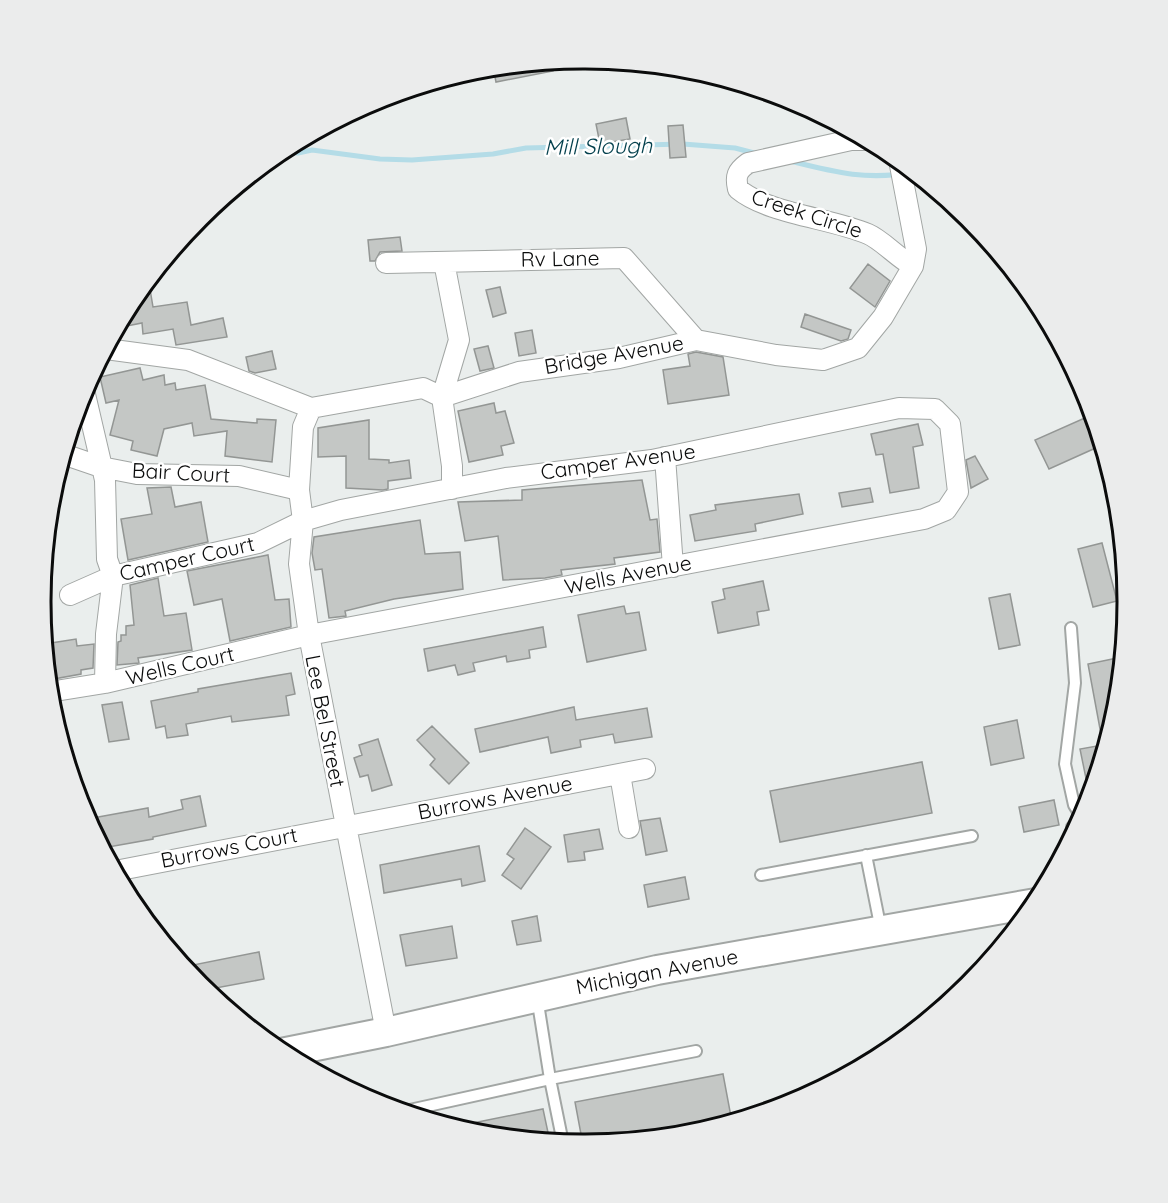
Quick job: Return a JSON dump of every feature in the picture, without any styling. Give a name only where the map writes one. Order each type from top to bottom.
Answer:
[{"type":"main road","name":"Michigan Avenue","points":[[297,1051],[657,970],[1022,906]]},
{"type":"street","name":"Creek Circle","points":[[850,140],[748,163],[739,169],[735,178],[738,189],[756,200],[870,234],[895,256],[913,266]]},
{"type":"street","points":[[902,174],[916,249],[913,266]]},
{"type":"street","name":"Rv Lane","points":[[386,263],[624,258],[696,340]]},
{"type":"street","points":[[444,262],[459,340],[442,397],[453,489]]},
{"type":"street","name":"Bridge Avenue","points":[[442,397],[519,372],[619,358],[696,340],[776,355],[823,360],[858,348],[884,317],[913,266]]},
{"type":"street","points":[[114,350],[188,360],[311,408],[423,388],[442,397]]},
{"type":"street","points":[[88,408],[105,480],[107,560],[113,576],[106,634],[105,683]]},
{"type":"street","name":"Lee Bel Street","points":[[311,408],[303,427],[299,490],[303,521],[300,564],[309,634],[344,826],[386,1032]]},
{"type":"street","name":"Camper Avenue","points":[[303,521],[341,510],[506,478],[665,457],[899,408],[935,409],[950,424],[958,492],[946,510]]},
{"type":"street","name":"Bair Court","points":[[71,457],[101,467],[137,474],[239,476],[299,490]]},
{"type":"street","points":[[665,457],[673,567]]},
{"type":"street","name":"Wells Avenue","points":[[309,634],[924,519],[946,510]]},
{"type":"street","name":"Camper Court","points":[[70,595],[113,576],[258,543],[303,521]]},
{"type":"street","name":"Wells Court","points":[[59,690],[105,683],[309,634]]},
{"type":"street","name":"Burrows Avenue","points":[[344,826],[645,769]]},
{"type":"street","points":[[620,774],[629,828]]},
{"type":"street","name":"Burrows Court","points":[[123,869],[344,826]]},
{"type":"lane","points":[[1071,628],[1075,683],[1065,764],[1075,807]]},
{"type":"lane","points":[[762,875],[972,836]]},
{"type":"lane","points":[[867,855],[881,930]]},
{"type":"lane","points":[[537,997],[561,1133]]},
{"type":"lane","points":[[421,1108],[550,1079],[696,1051]]},
{"type":"building","points":[[553,70],[553,71],[496,82],[495,76]]},
{"type":"building","points":[[626,118],[630,139],[600,144],[596,124]]},
{"type":"building","points":[[683,125],[686,157],[670,158],[668,126]]},
{"type":"building","points":[[400,237],[402,251],[380,252],[375,261],[370,261],[368,240]]},
{"type":"building","points":[[868,264],[890,281],[875,307],[850,288]]},
{"type":"building","points":[[500,287],[506,313],[493,317],[486,290]]},
{"type":"building","points":[[150,292],[153,307],[187,302],[191,325],[223,318],[227,337],[176,345],[173,329],[143,334],[142,323],[128,326]]},
{"type":"building","points":[[805,314],[851,330],[848,339],[841,341],[801,327]]},
{"type":"building","points":[[532,330],[536,353],[519,356],[515,333]]},
{"type":"building","points":[[488,346],[494,368],[480,371],[474,349]]},
{"type":"building","points":[[272,351],[276,369],[255,373],[249,371],[246,357]]},
{"type":"building","points":[[696,352],[723,357],[729,395],[668,404],[663,370],[690,366],[688,354]]},
{"type":"building","points":[[140,368],[143,380],[164,375],[165,385],[175,383],[176,390],[205,385],[211,419],[257,423],[257,419],[276,420],[272,462],[225,456],[227,431],[194,436],[192,423],[164,429],[157,456],[131,450],[133,441],[110,435],[119,400],[106,403],[101,377]]},
{"type":"building","points":[[494,403],[496,413],[505,411],[514,443],[501,446],[503,455],[469,462],[458,411]]},
{"type":"building","points":[[1084,418],[1094,449],[1049,469],[1035,440]]},
{"type":"building","points":[[369,420],[369,459],[389,460],[389,463],[409,460],[411,478],[388,481],[388,489],[383,490],[346,488],[346,456],[318,457],[318,428]]},
{"type":"building","points":[[918,424],[923,445],[913,447],[919,488],[890,493],[883,454],[876,455],[871,434]]},
{"type":"building","points":[[975,456],[988,479],[971,488],[966,460]]},
{"type":"building","points":[[642,480],[650,520],[657,519],[660,552],[614,558],[615,564],[561,570],[562,575],[503,580],[498,536],[465,541],[458,502],[522,500],[522,490]]},
{"type":"building","points":[[171,487],[175,507],[201,502],[208,542],[128,560],[121,519],[152,514],[147,488]]},
{"type":"building","points":[[870,488],[873,502],[842,507],[839,493]]},
{"type":"building","points":[[799,494],[803,514],[755,524],[756,531],[695,541],[690,515],[716,510],[715,505]]},
{"type":"building","points":[[420,520],[425,554],[460,552],[463,589],[394,599],[345,611],[346,616],[329,618],[322,569],[315,570],[312,553],[314,537]]},
{"type":"building","points":[[1102,543],[1117,601],[1093,607],[1078,549]]},
{"type":"building","points":[[268,555],[275,600],[289,599],[291,627],[230,641],[222,599],[194,605],[187,571]]},
{"type":"building","points":[[158,578],[164,616],[186,613],[192,650],[138,658],[139,663],[117,665],[118,642],[121,641],[121,635],[126,635],[126,626],[134,625],[130,585]]},
{"type":"building","points":[[763,581],[769,610],[757,612],[759,625],[718,633],[712,602],[725,599],[723,589]]},
{"type":"building","points":[[1010,594],[1020,645],[999,649],[989,598]]},
{"type":"building","points":[[624,606],[626,614],[639,612],[646,650],[587,662],[578,615]]},
{"type":"building","points":[[543,627],[546,647],[529,650],[530,658],[507,662],[506,656],[473,663],[475,671],[458,675],[455,665],[428,671],[424,649]]},
{"type":"building","points":[[76,639],[77,646],[94,644],[93,668],[81,670],[81,674],[57,678],[53,643]]},
{"type":"building","points":[[1113,659],[1101,732],[1088,664]]},
{"type":"building","points":[[291,673],[295,694],[286,696],[289,715],[232,722],[231,716],[186,724],[188,735],[167,738],[165,726],[156,728],[151,701],[198,692],[198,689]]},
{"type":"building","points":[[122,702],[129,739],[109,742],[102,705]]},
{"type":"building","points":[[574,707],[576,720],[647,708],[652,737],[615,743],[613,734],[580,740],[581,747],[551,753],[548,737],[480,752],[475,729]]},
{"type":"building","points":[[1017,720],[1024,758],[991,765],[984,727]]},
{"type":"building","points":[[432,726],[469,763],[449,784],[430,765],[435,759],[417,740]]},
{"type":"building","points":[[378,739],[392,785],[372,791],[368,775],[360,777],[354,758],[362,755],[359,745]]},
{"type":"building","points":[[1097,746],[1086,780],[1080,749]]},
{"type":"building","points":[[922,762],[932,813],[780,842],[770,791]]},
{"type":"building","points":[[200,796],[206,826],[111,847],[97,817],[148,808],[149,817],[183,809],[181,800]]},
{"type":"building","points":[[1054,800],[1059,825],[1024,832],[1019,807]]},
{"type":"building","points":[[660,818],[667,851],[646,855],[640,821]]},
{"type":"building","points":[[525,828],[551,847],[521,889],[502,875],[514,859],[507,854]]},
{"type":"building","points":[[599,829],[603,849],[584,852],[585,860],[568,862],[564,835]]},
{"type":"building","points":[[479,846],[485,881],[462,886],[461,879],[384,893],[380,865]]},
{"type":"building","points":[[685,877],[689,899],[648,907],[644,885]]},
{"type":"building","points":[[537,916],[541,941],[517,945],[512,921]]},
{"type":"building","points":[[452,926],[457,958],[406,966],[400,935]]},
{"type":"building","points":[[259,952],[264,979],[217,988],[194,965]]},
{"type":"building","points":[[723,1074],[730,1113],[654,1130],[581,1134],[575,1102]]},
{"type":"building","points":[[543,1109],[548,1133],[514,1130],[474,1123]]},
{"type":"waterway","name":"Mill Slough","points":[[296,153],[312,150],[380,159],[412,160],[493,154],[526,148],[683,144],[735,148],[758,154]]},
{"type":"waterway","name":"Mill Slough","points":[[790,161],[851,174],[881,176],[902,174]]}]
